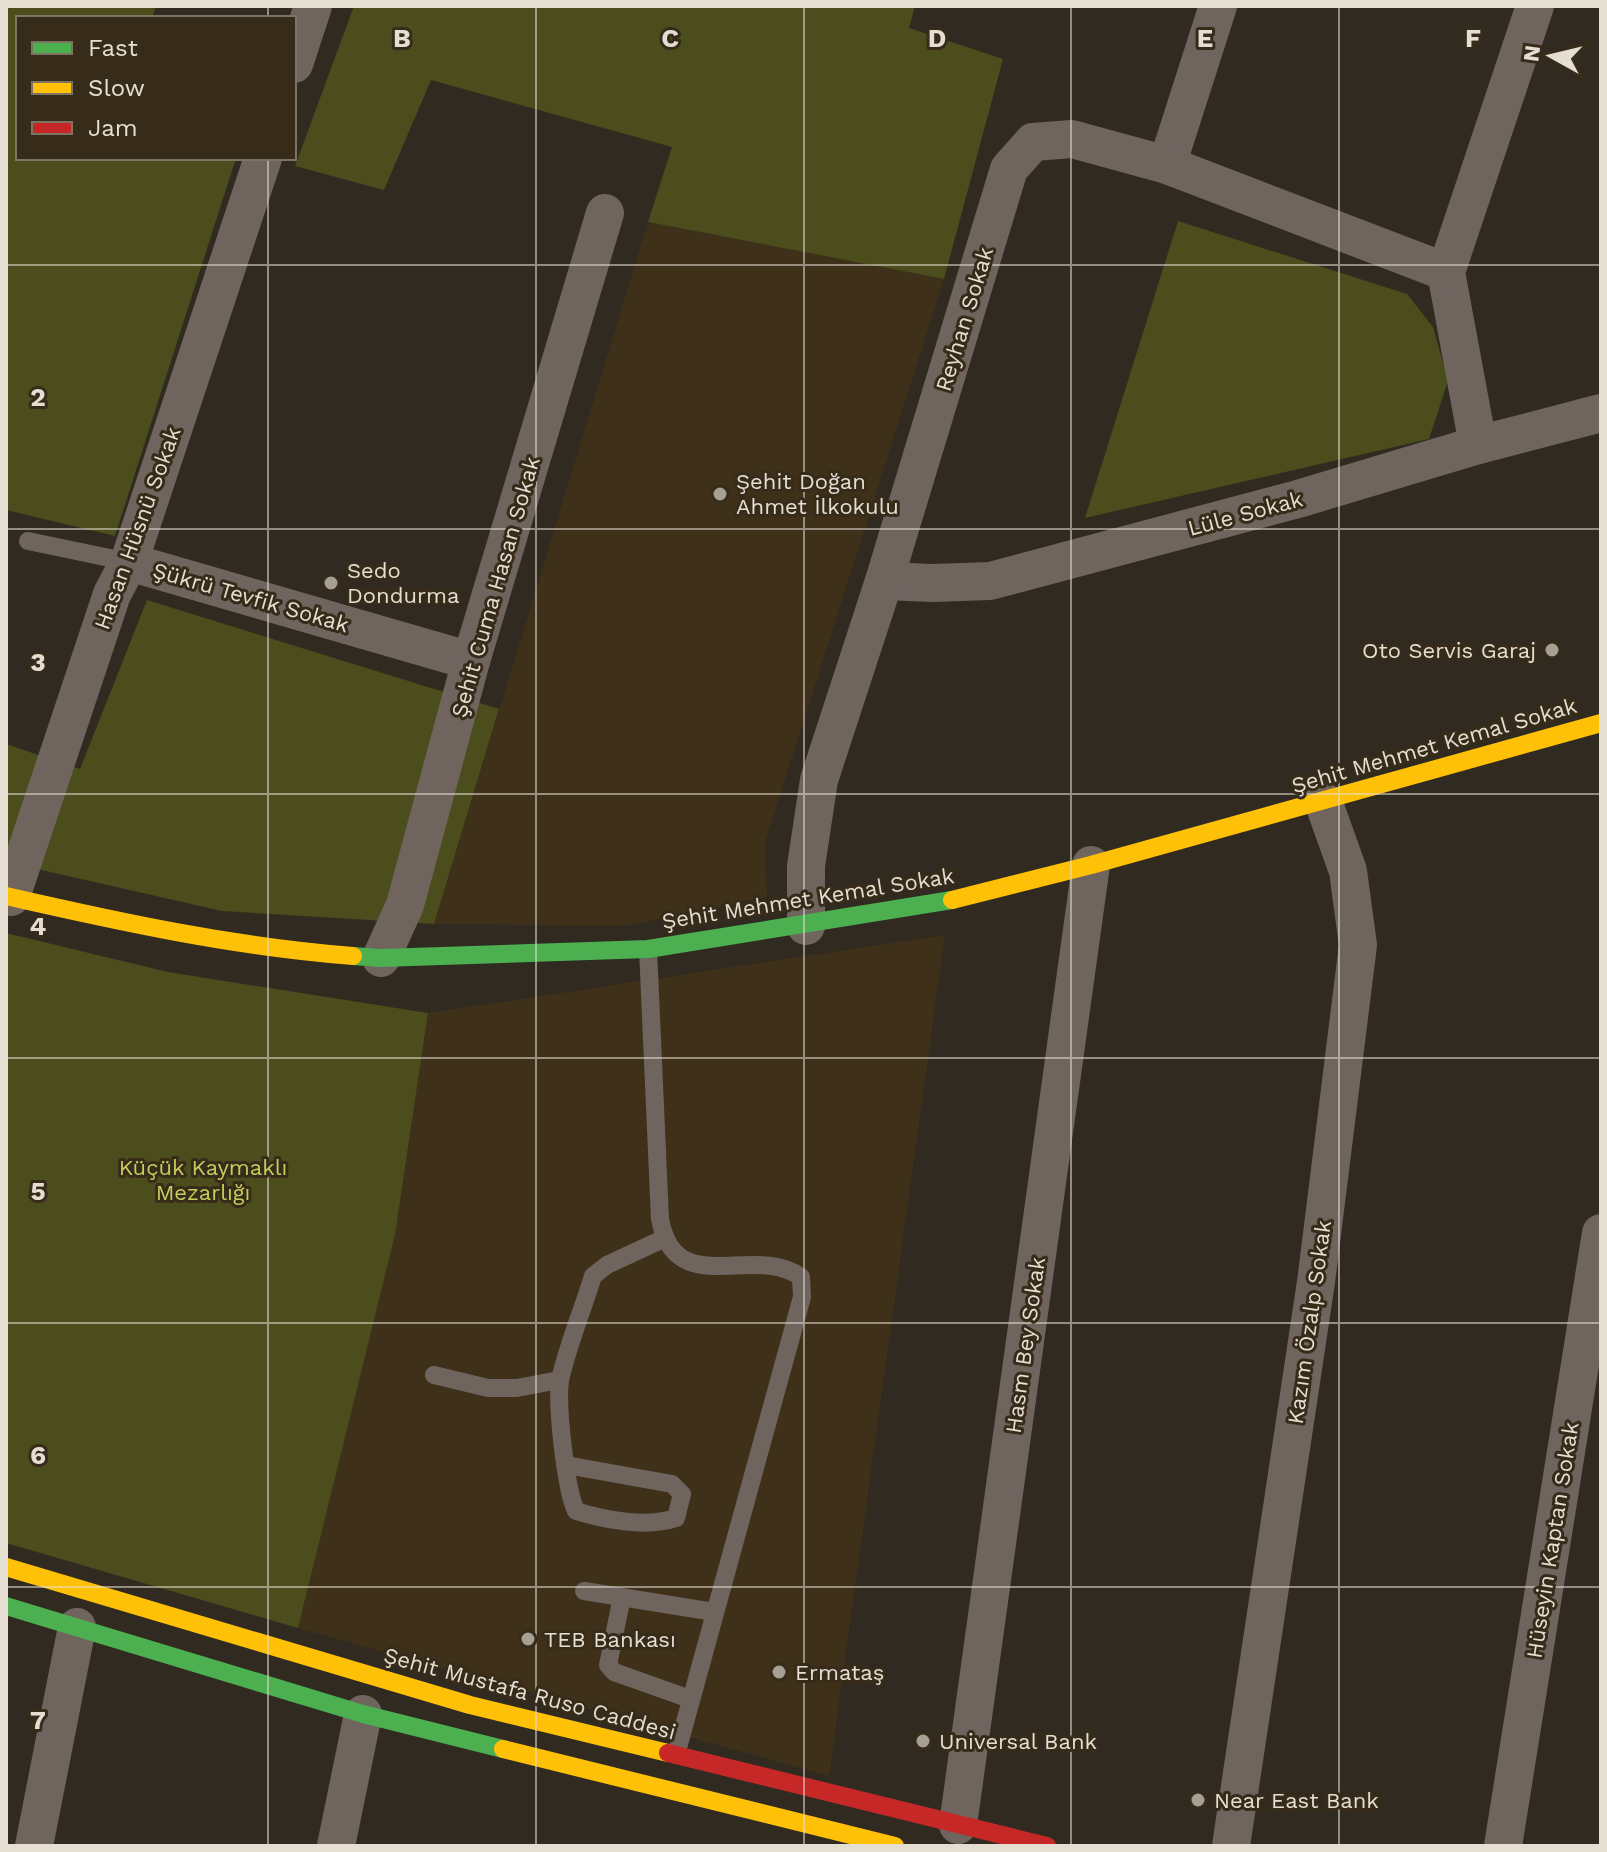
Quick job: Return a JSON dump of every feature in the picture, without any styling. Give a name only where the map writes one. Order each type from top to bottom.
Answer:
[{"type":"main road","name":"Şehit Mehmet Kemal Sokak","points":[[8,897],[150,929],[312,953],[381,958],[648,949],[948,901],[1091,865],[1601,723]]},
{"type":"main road","name":"Şehit Mustafa Ruso Caddesi","points":[[6,1567],[470,1705],[1047,1846]]},
{"type":"main road","points":[[6,1606],[363,1714],[895,1846]]},
{"type":"street","points":[[296,58],[313,6]]},
{"type":"street","points":[[1167,165],[1218,6]]},
{"type":"street","points":[[1478,445],[1446,272],[1535,6]]},
{"type":"street","name":"Reyhan Sokak","points":[[806,926],[806,866],[819,780],[884,581],[1009,169],[1033,142],[1072,139],[1167,165],[1446,272]]},
{"type":"street","name":"Hasan Hüsnü Sokak","points":[[8,897],[112,594],[129,562],[262,160]]},
{"type":"street","name":"Şehit Cuma Hasan Sokak","points":[[381,958],[405,905],[471,661],[605,213]]},
{"type":"street","name":"Lüle Sokak","points":[[884,581],[990,581],[1298,499],[1478,445],[1601,413]]},
{"type":"street","name":"Şükrü Tevfik Sokak","points":[[129,562],[471,661]]},
{"type":"street","name":"Kazım Özalp Sokak","points":[[1231,1846],[1316,1282],[1358,945],[1348,871],[1323,801]]},
{"type":"street","name":"Hasm Bey Sokak","points":[[958,1825],[1091,865]]},
{"type":"street","name":"Hüseyin Kaptan Sokak","points":[[1503,1846],[1601,1233]]},
{"type":"street","points":[[34,1846],[77,1627]]},
{"type":"street","points":[[336,1846],[363,1714]]},
{"type":"lane","name":"Şükrü Tevfik Sokak","points":[[28,541],[129,562]]},
{"type":"lane","points":[[648,949],[663,1239],[677,1257],[696,1265],[787,1267],[801,1277],[802,1297],[676,1756]]},
{"type":"lane","points":[[566,1465],[672,1484],[682,1494],[680,1510],[676,1518],[658,1524],[576,1511],[571,1500],[566,1465],[559,1380],[593,1276],[607,1265],[663,1239]]},
{"type":"lane","points":[[434,1375],[488,1388],[517,1388],[559,1380]]},
{"type":"lane","points":[[584,1591],[714,1612]]},
{"type":"lane","points":[[622,1597],[608,1653],[608,1665],[614,1672],[690,1699]]},
{"type":"shaded area","name":"Şehit Doğan Ahmet İlkokulu","points":[[648,222],[944,279],[765,843],[767,897],[625,926],[434,924]]},
{"type":"shaded area","points":[[945,935],[829,1776],[298,1628],[395,1235],[428,1013]]},
{"type":"green space","points":[[6,6],[156,6],[153,16],[16,16],[16,160],[235,160],[115,536],[6,510]]},
{"type":"green space","points":[[354,6],[915,6],[909,28],[1003,59],[944,279],[648,222],[672,147],[431,80],[384,190],[295,166]]},
{"type":"green space","points":[[1178,221],[1407,294],[1433,327],[1448,381],[1429,439],[1085,518]]},
{"type":"green space","points":[[147,600],[499,709],[434,924],[222,911],[6,862],[6,744],[80,769]]},
{"type":"green space","name":"Küçük Kaymaklı Mezarlığı","points":[[6,933],[168,972],[428,1013],[395,1235],[298,1628],[6,1543]]},
{"type":"traffic: fast","points":[[353,956],[381,958],[648,949],[952,900]]},
{"type":"traffic: fast","points":[[6,1606],[363,1714],[503,1749]]},
{"type":"traffic: slow","points":[[952,900],[1091,865],[1601,723]]},
{"type":"traffic: slow","points":[[6,896],[221,940],[353,956]]},
{"type":"traffic: slow","points":[[6,1567],[470,1705],[668,1753]]},
{"type":"traffic: slow","points":[[503,1749],[895,1846]]},
{"type":"traffic: jam","points":[[668,1753],[1047,1846]]},
{"type":"place","name":"Şehit Doğan Ahmet İlkokulu","points":[[720,494]]},
{"type":"place","name":"Sedo Dondurma","points":[[331,583]]},
{"type":"place","name":"Oto Servis Garaj","points":[[1552,650]]},
{"type":"place","name":"TEB Bankası","points":[[528,1639]]},
{"type":"place","name":"Ermataş","points":[[779,1672]]},
{"type":"place","name":"Universal Bank","points":[[923,1741]]},
{"type":"place","name":"Near East Bank","points":[[1198,1800]]}]
